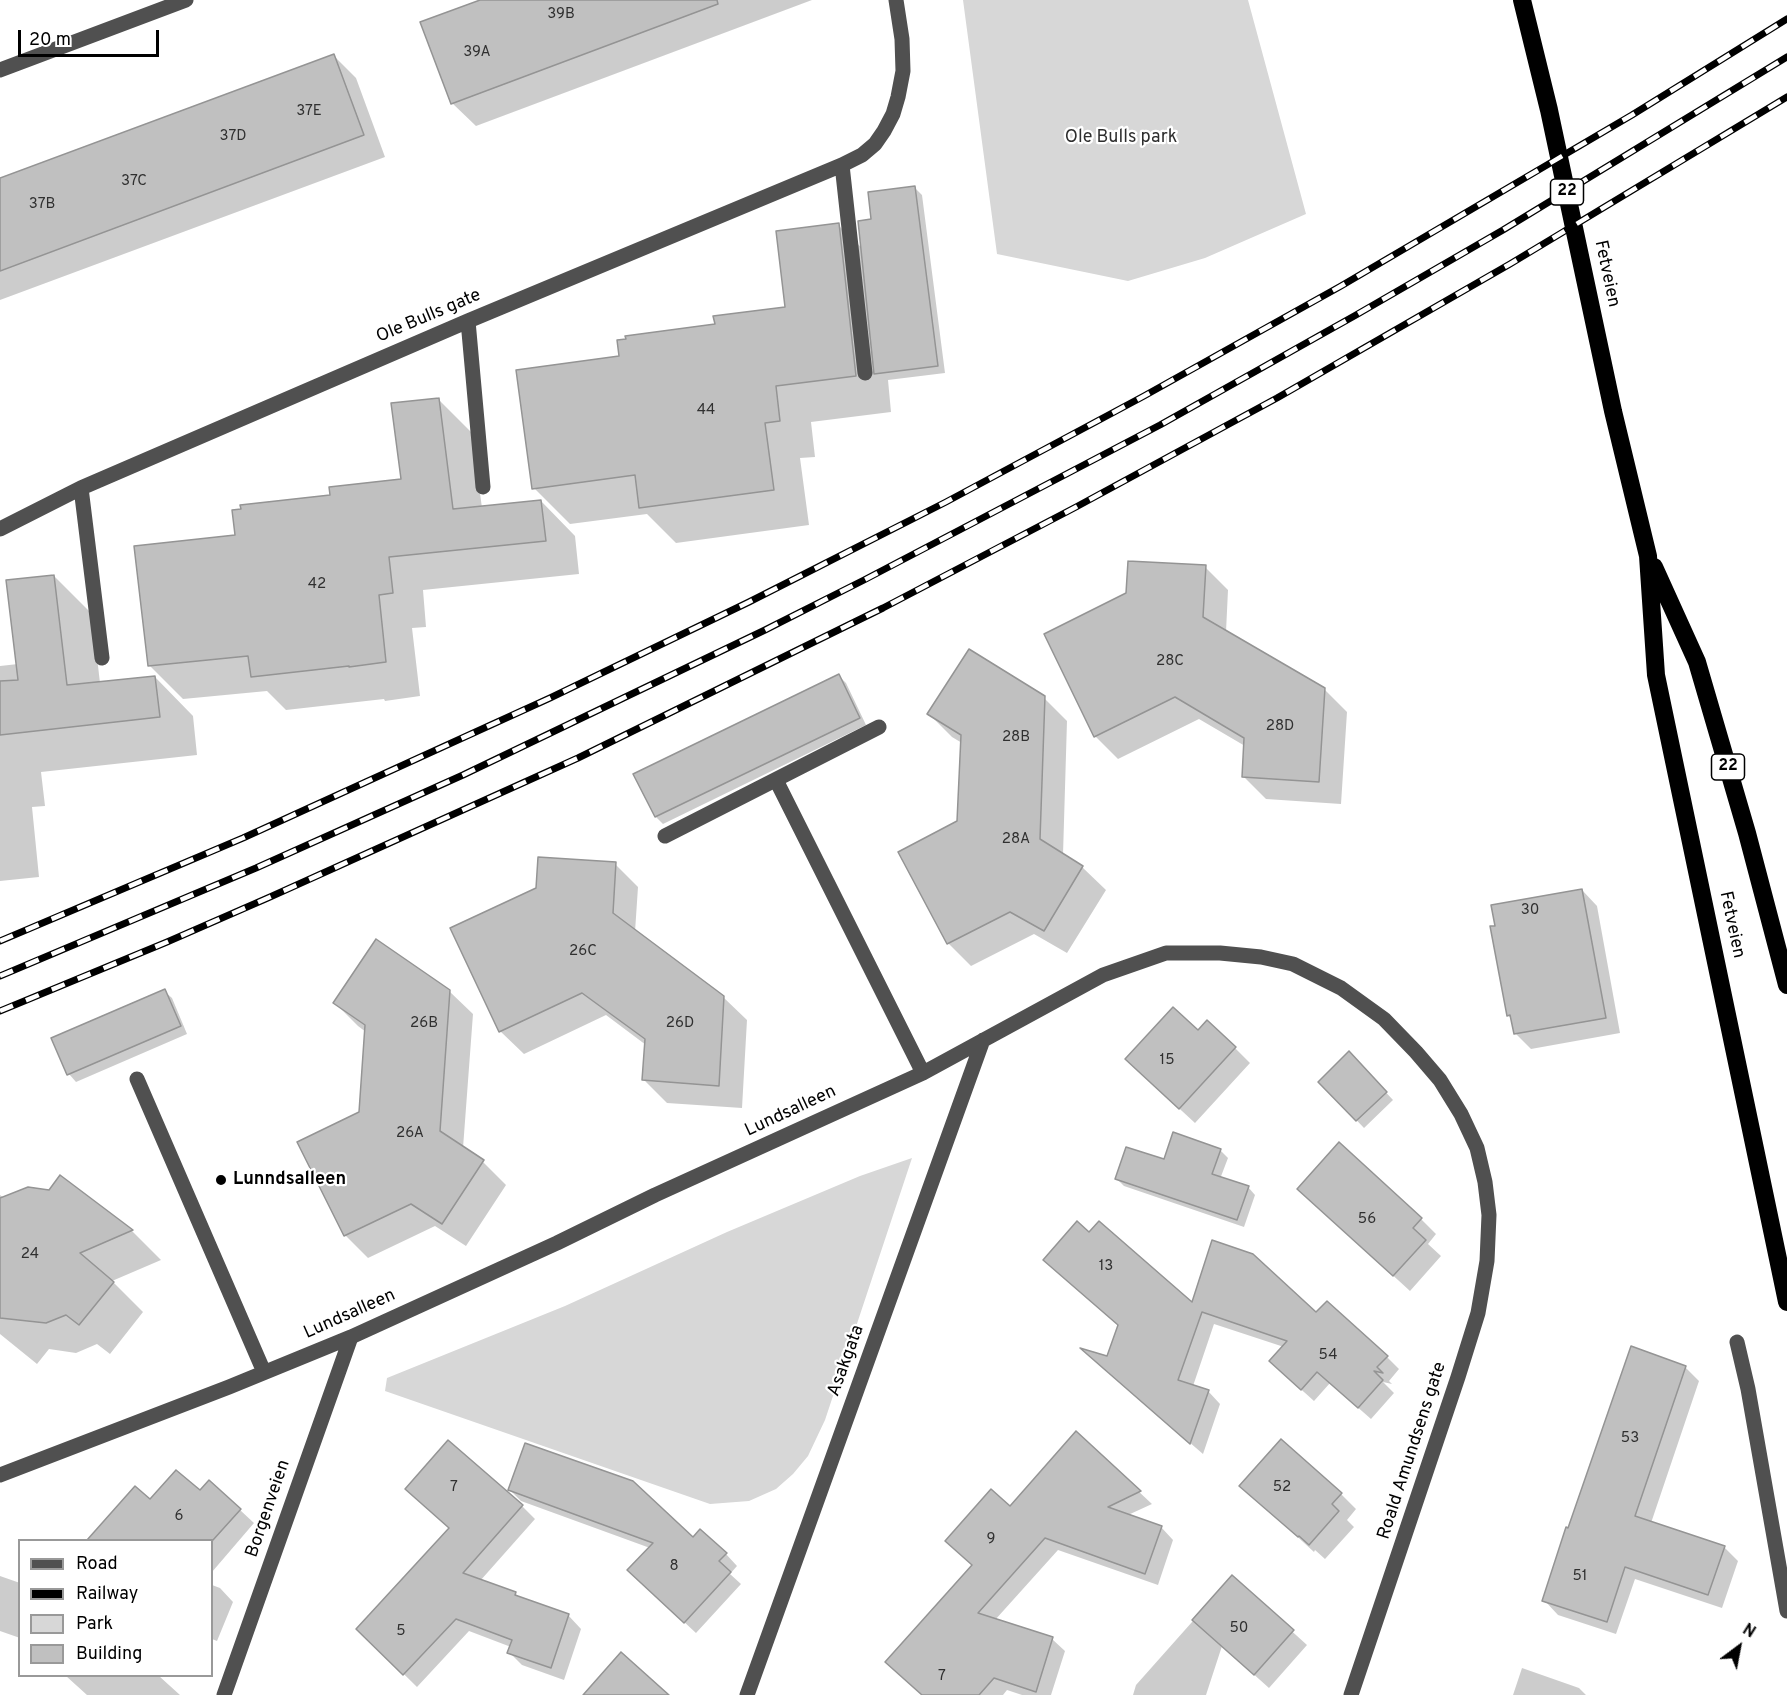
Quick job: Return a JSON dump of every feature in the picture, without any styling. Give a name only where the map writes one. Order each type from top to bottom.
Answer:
[{"type":"highway","name":"Fetveien","points":[[1522,0],[1549,110],[1613,411],[1648,556],[1656,675],[1787,1302]]},
{"type":"highway","name":"Fetveien","points":[[1648,556],[1697,662],[1747,832],[1787,985]]},
{"type":"street","name":"Ole Bulls gate","points":[[0,529],[81,488],[468,321],[843,165],[862,155],[875,144],[893,114],[898,97],[903,71],[902,39],[896,0]]},
{"type":"street","points":[[0,70],[178,1]]},
{"type":"street","points":[[843,165],[865,373]]},
{"type":"street","points":[[468,321],[483,487]]},
{"type":"street","points":[[81,488],[102,658]]},
{"type":"street","points":[[665,836],[879,727]]},
{"type":"street","points":[[776,780],[923,1073]]},
{"type":"street","name":"Lundsalleen","points":[[0,1475],[351,1337],[923,1073],[1103,975],[1166,953],[1220,953],[1262,957],[1293,964],[1341,988],[1384,1019],[1440,1080],[1461,1114],[1477,1148],[1485,1182],[1489,1215]]},
{"type":"street","name":"Asakgata","points":[[747,1695],[983,1040]]},
{"type":"street","points":[[137,1079],[264,1372]]},
{"type":"street","name":"Roald Amundsens gate","points":[[1351,1695],[1455,1388],[1478,1313],[1487,1262],[1489,1215]]},
{"type":"street","name":"Borgenveien","points":[[224,1695],[351,1337]]},
{"type":"street","points":[[1737,1342],[1748,1389],[1787,1611]]},
{"type":"green space","name":"Ole Bulls park","points":[[963,0],[1248,0],[1306,214],[1205,258],[1128,281],[997,254]]},
{"type":"green space","points":[[912,1158],[825,1420],[808,1456],[776,1489],[749,1501],[710,1504],[385,1391],[387,1378],[565,1306],[727,1232],[860,1176]]},
{"type":"building","points":[[480,0],[717,0],[718,4],[451,104],[420,22]]},
{"type":"building","points":[[334,54],[364,135],[0,271],[0,178]]},
{"type":"building","points":[[915,186],[938,366],[874,374],[858,221],[871,219],[868,192]]},
{"type":"building","points":[[839,223],[856,376],[776,386],[780,421],[765,423],[774,490],[639,508],[635,475],[532,489],[516,370],[619,356],[617,340],[626,339],[625,336],[715,324],[713,316],[785,307],[776,231]]},
{"type":"building","points":[[439,398],[453,509],[541,500],[546,541],[389,557],[393,593],[379,595],[386,662],[251,677],[248,656],[148,666],[134,546],[235,535],[232,510],[241,509],[240,505],[330,495],[329,487],[401,479],[391,403]]},
{"type":"building","points":[[1128,561],[1206,565],[1203,617],[1325,688],[1319,782],[1242,777],[1244,738],[1175,697],[1094,737],[1044,634],[1126,593]]},
{"type":"building","points":[[54,575],[67,685],[155,676],[160,717],[0,735],[0,681],[18,680],[6,580]]},
{"type":"building","points":[[969,649],[1045,696],[1040,839],[1083,866],[1044,931],[1010,912],[947,944],[898,852],[957,821],[961,735],[927,714]]},
{"type":"building","points":[[839,674],[860,718],[655,817],[633,774]]},
{"type":"building","points":[[538,857],[616,862],[613,913],[724,996],[719,1086],[642,1080],[645,1039],[582,993],[499,1032],[450,928],[536,888]]},
{"type":"building","points":[[1582,889],[1606,1018],[1514,1034],[1510,1015],[1507,1016],[1490,926],[1495,926],[1491,905]]},
{"type":"building","points":[[376,939],[450,990],[440,1131],[484,1160],[442,1224],[411,1204],[344,1236],[297,1142],[359,1112],[365,1025],[333,1003]]},
{"type":"building","points":[[165,989],[181,1026],[67,1075],[51,1038]]},
{"type":"building","points":[[1173,1007],[1198,1030],[1207,1020],[1236,1047],[1179,1109],[1125,1059]]},
{"type":"building","points":[[1349,1051],[1387,1092],[1356,1121],[1318,1082]]},
{"type":"building","points":[[1173,1132],[1221,1149],[1212,1174],[1249,1186],[1237,1220],[1115,1179],[1126,1147],[1164,1159]]},
{"type":"building","points":[[1339,1142],[1422,1218],[1413,1228],[1426,1240],[1393,1276],[1297,1189]]},
{"type":"building","points":[[60,1175],[133,1230],[80,1253],[114,1282],[79,1325],[66,1315],[46,1323],[0,1318],[0,1198],[28,1187],[49,1190]]},
{"type":"building","points":[[1077,1221],[1089,1232],[1099,1221],[1192,1302],[1212,1240],[1253,1254],[1316,1312],[1327,1301],[1388,1356],[1377,1367],[1383,1373],[1374,1371],[1383,1380],[1358,1408],[1317,1372],[1301,1390],[1269,1361],[1287,1341],[1202,1312],[1178,1380],[1209,1390],[1190,1444],[1080,1348],[1107,1356],[1118,1325],[1043,1260]]},
{"type":"building","points":[[1631,1346],[1686,1366],[1635,1516],[1725,1546],[1708,1595],[1625,1567],[1607,1622],[1542,1601]]},
{"type":"building","points":[[1076,1431],[1141,1491],[1108,1507],[1162,1526],[1145,1574],[1045,1538],[978,1613],[1053,1637],[1036,1692],[994,1678],[979,1695],[922,1695],[885,1662],[972,1565],[945,1541],[991,1489],[1010,1506]]},
{"type":"building","points":[[1281,1439],[1342,1493],[1332,1504],[1339,1511],[1309,1545],[1239,1486]]},
{"type":"building","points":[[448,1440],[523,1505],[463,1573],[569,1614],[551,1668],[507,1653],[512,1640],[456,1619],[403,1675],[356,1629],[449,1528],[405,1489]]},
{"type":"building","points":[[525,1443],[633,1481],[693,1537],[700,1529],[727,1553],[719,1561],[731,1572],[684,1623],[627,1570],[653,1543],[508,1490]]},
{"type":"building","points":[[176,1470],[200,1490],[209,1480],[241,1509],[213,1540],[88,1539],[135,1486],[150,1499]]},
{"type":"building","points":[[1232,1575],[1294,1630],[1254,1675],[1192,1620]]},
{"type":"building","points":[[621,1652],[669,1695],[583,1695]]},
{"type":"railway","points":[[0,941],[243,838],[550,698],[749,602],[946,502],[1144,396],[1341,286],[1632,115],[1787,19]]},
{"type":"railway","points":[[0,976],[256,868],[463,775],[864,580],[1160,425],[1356,315],[1503,230],[1787,57]]},
{"type":"railway","points":[[0,1011],[270,897],[578,758],[883,608],[1277,398],[1510,264],[1787,97]]},
{"type":"place","name":"Lunndsalleen","points":[[221,1180]]}]
